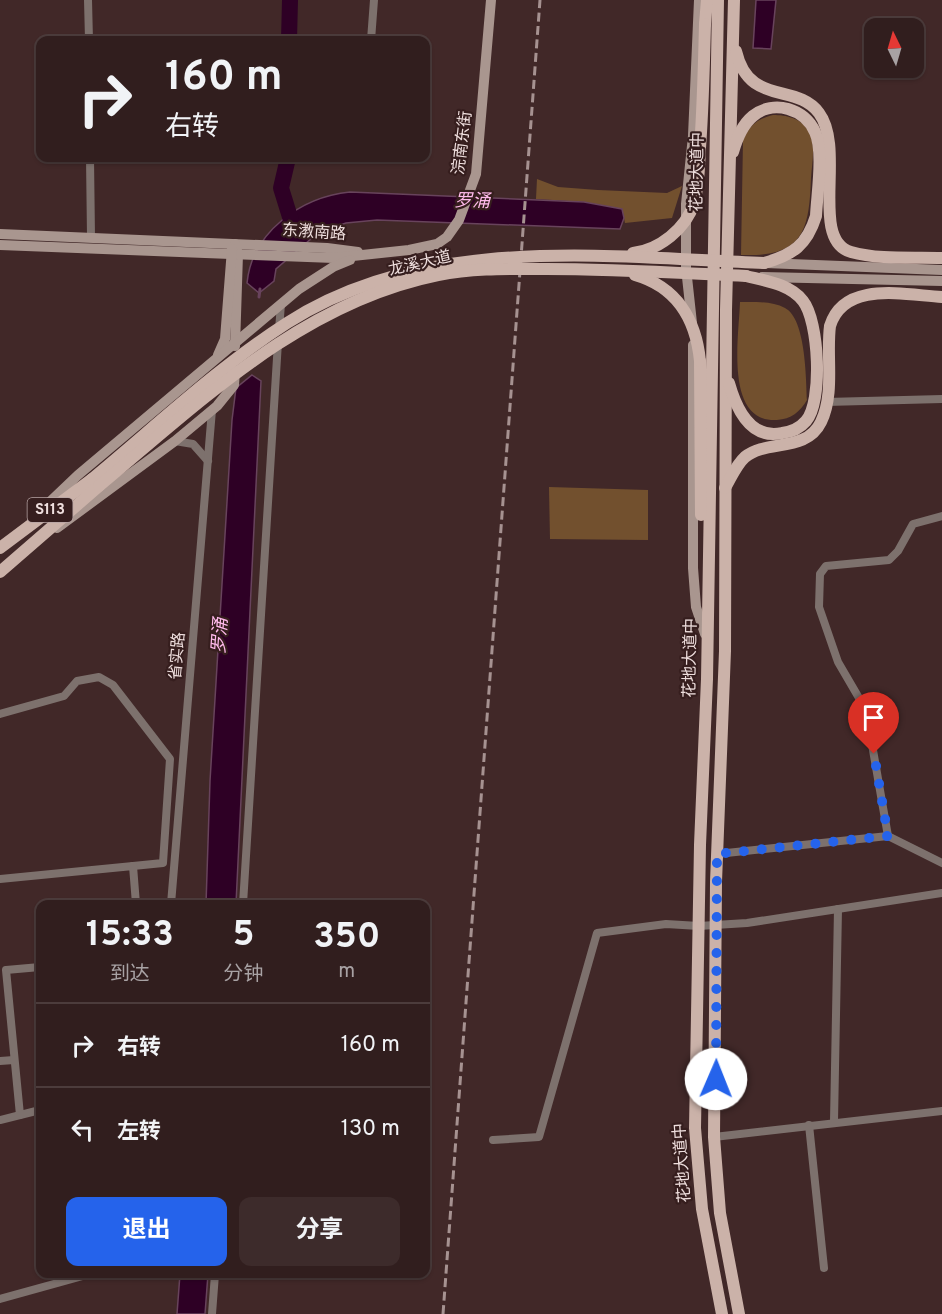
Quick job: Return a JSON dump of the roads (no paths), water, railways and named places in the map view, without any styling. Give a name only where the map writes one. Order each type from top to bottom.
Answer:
[{"type":"main road","points":[[605,263],[652,248],[678,230],[694,204],[700,139],[707,0]]},
{"type":"main road","name":"花地大道中","points":[[718,0],[707,679],[695,1128],[702,1209],[722,1314]]},
{"type":"main road","name":"花地大道中","points":[[734,0],[728,170],[723,492],[725,651],[717,854],[714,1137],[718,1202],[739,1314]]},
{"type":"main road","points":[[733,36],[738,60],[749,78],[775,93],[813,107],[828,130],[831,154],[829,222],[838,245],[843,249],[862,254],[942,258]]},
{"type":"main road","points":[[728,170],[735,145],[745,124],[760,111],[778,107],[793,110],[806,118],[816,134],[816,216],[805,243],[785,257],[764,263]]},
{"type":"main road","name":"龙溪大道","points":[[0,572],[23,553],[96,482],[240,356],[288,322],[329,300],[384,277],[448,263],[764,263]]},
{"type":"main road","points":[[605,263],[658,284],[677,300],[696,332],[700,361],[701,536],[707,679]]},
{"type":"main road","name":"龙溪大道","points":[[605,263],[746,276]]},
{"type":"main road","points":[[725,370],[740,414],[748,424],[768,434],[789,432],[806,421],[813,411],[816,388],[814,328],[804,302],[788,289],[746,276]]},
{"type":"main road","points":[[723,492],[740,462],[754,452],[798,442],[813,432],[821,423],[826,402],[830,326],[842,303],[876,294],[942,297]]},
{"type":"main road","name":"龙溪大道","points":[[4,545],[96,482]]},
{"type":"street","points":[[88,0],[89,36]]},
{"type":"street","points":[[371,36],[374,0]]},
{"type":"street","name":"浣南东街","points":[[367,253],[409,250],[437,244],[453,230],[472,188],[478,159],[491,0]]},
{"type":"street","points":[[699,0],[693,136],[686,204],[686,267],[694,346],[693,568],[696,607],[705,634]]},
{"type":"street","points":[[90,162],[91,237]]},
{"type":"street","name":"东漖南路","points":[[0,234],[91,237],[234,251],[250,255],[334,258],[367,253]]},
{"type":"street","name":"东漖南路","points":[[0,245],[234,251],[258,245],[311,247],[367,253]]},
{"type":"street","points":[[23,553],[175,441],[214,408],[234,385],[234,251]]},
{"type":"street","points":[[216,357],[225,339],[234,251]]},
{"type":"street","points":[[4,545],[78,475],[281,304],[324,272],[367,253]]},
{"type":"street","name":"龙溪大道","points":[[764,263],[908,275],[942,281]]},
{"type":"street","name":"龙溪大道","points":[[746,276],[908,275],[942,270]]},
{"type":"street","points":[[243,900],[281,304]]},
{"type":"street","points":[[214,408],[223,393],[224,379],[222,366],[216,357]]},
{"type":"street","points":[[826,402],[942,399]]},
{"type":"street","name":"省实路","points":[[171,900],[214,408]]},
{"type":"street","points":[[175,441],[193,444],[208,461]]},
{"type":"street","points":[[888,836],[866,710],[838,662],[819,607],[820,574],[826,566],[889,560],[898,551],[913,524],[942,516]]},
{"type":"street","points":[[0,714],[64,696],[76,681],[87,677],[99,677],[113,685],[170,759],[163,863],[0,879]]},
{"type":"street","points":[[717,854],[888,836],[942,863]]},
{"type":"street","points":[[132,866],[136,900]]},
{"type":"street","points":[[493,1140],[539,1137],[597,933],[666,924],[717,926],[942,893]]},
{"type":"street","points":[[834,1121],[838,909]]},
{"type":"street","points":[[20,1115],[6,970],[36,967]]},
{"type":"street","points":[[0,1061],[14,1060]]},
{"type":"street","points":[[714,1137],[942,1110]]},
{"type":"street","points":[[0,1120],[36,1111]]},
{"type":"street","points":[[809,1125],[824,1268]]},
{"type":"street","points":[[0,1299],[76,1278]]},
{"type":"street","points":[[212,1314],[215,1278]]},
{"type":"water","points":[[756,0],[776,0],[771,49],[753,48]]},
{"type":"water","points":[[350,192],[584,202],[622,209],[624,218],[620,229],[377,220],[346,223],[319,232],[276,269],[274,281],[259,293],[247,283],[258,248],[282,220],[314,201]]},
{"type":"water","points":[[252,375],[261,381],[236,900],[206,900],[210,781],[232,420],[236,388]]},
{"type":"water","points":[[180,1278],[208,1278],[205,1314],[177,1314]]},
{"type":"waterway","points":[[289,36],[290,0]]},
{"type":"waterway","points":[[287,162],[281,188],[294,230]]},
{"type":"waterway","name":"罗涌","points":[[259,297],[260,289]]},
{"type":"railway","points":[[443,1314],[540,0]]}]
